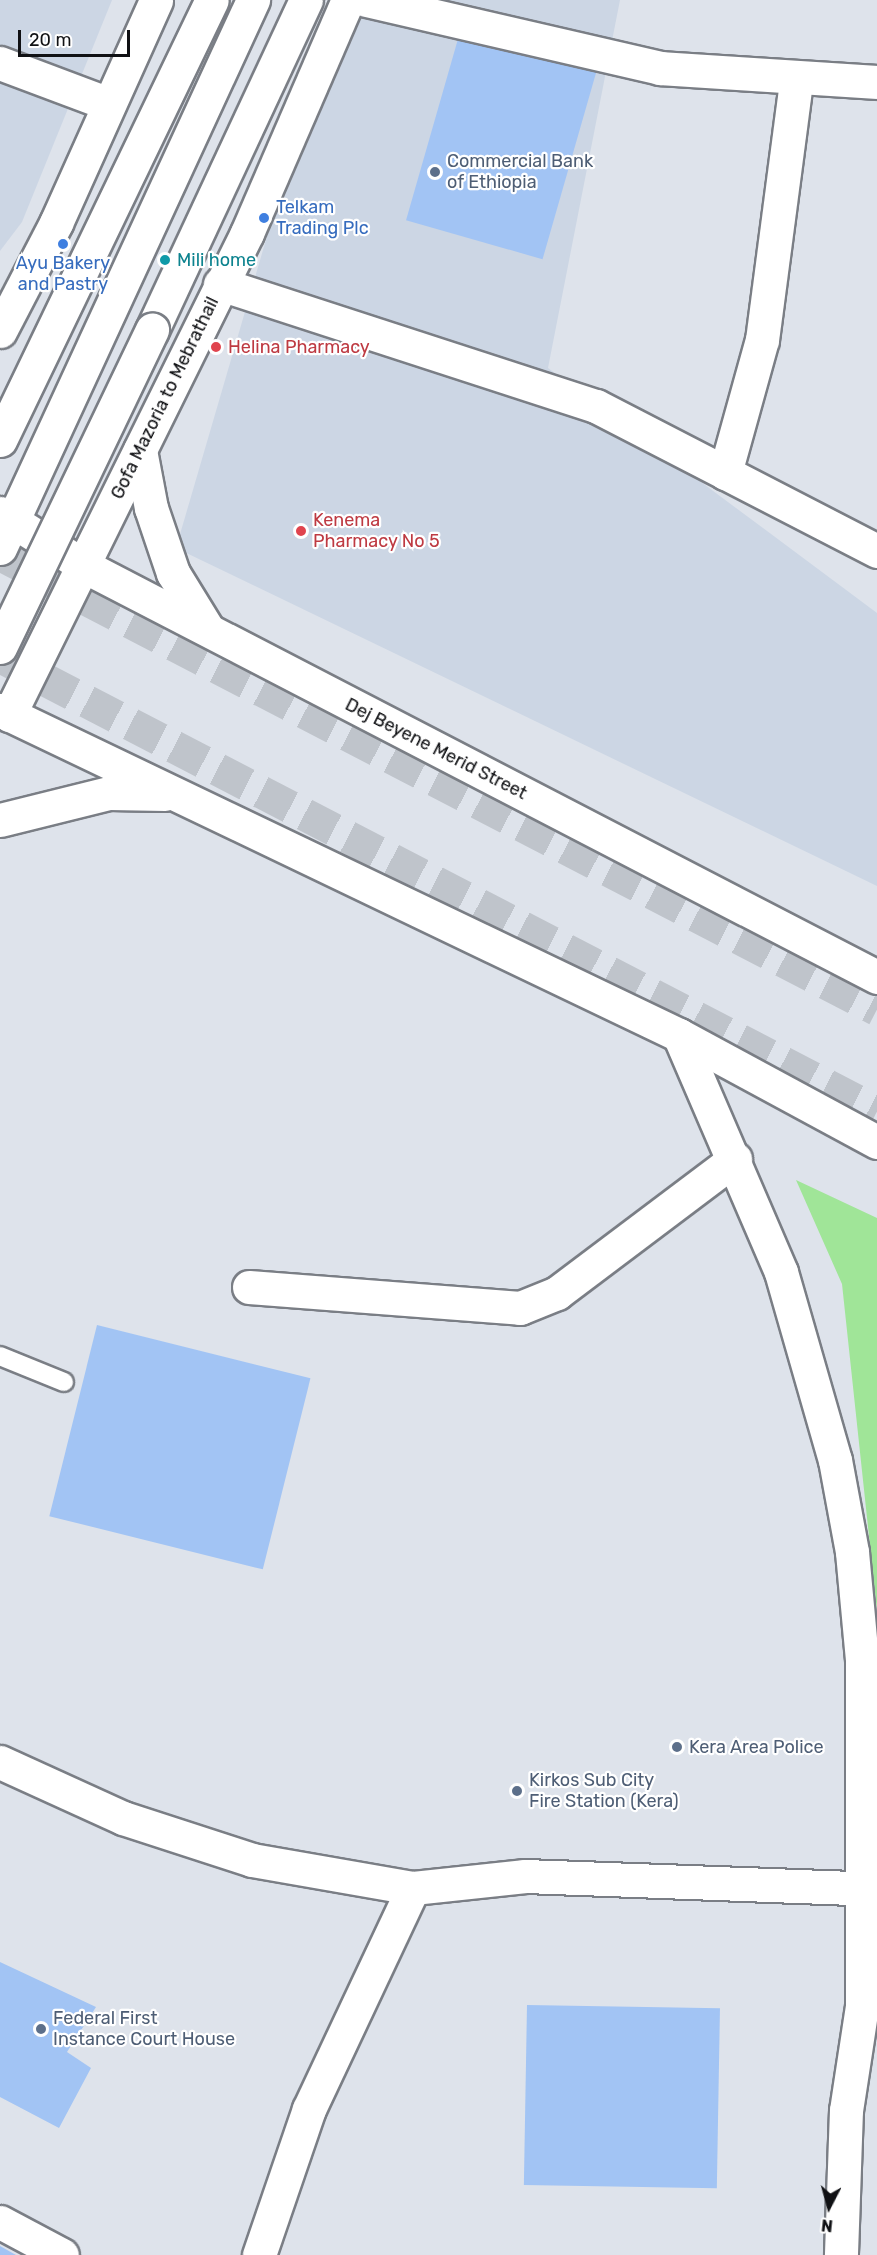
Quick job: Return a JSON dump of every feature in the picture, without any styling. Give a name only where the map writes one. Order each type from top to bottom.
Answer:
[{"type":"main road","points":[[4,320],[109,104],[156,0]]},
{"type":"main road","points":[[0,440],[212,0]]},
{"type":"main road","points":[[4,528],[253,0]]},
{"type":"main road","points":[[0,647],[152,330],[306,0]]},
{"type":"main road","name":"Gofa Mazoria to Mebrathail","points":[[5,712],[84,566],[220,284],[348,0]]},
{"type":"main road","points":[[366,0],[660,68],[796,80],[877,82]]},
{"type":"main road","points":[[0,63],[109,104]]},
{"type":"main road","points":[[725,472],[762,340],[796,80]]},
{"type":"main road","points":[[220,284],[596,406],[877,551]]},
{"type":"main road","points":[[140,450],[151,508],[173,573],[186,601],[210,632]]},
{"type":"main road","name":"Dej Beyene Merid Street","points":[[4,528],[84,566],[877,977]]},
{"type":"main road","points":[[5,712],[679,1035],[877,1142]]},
{"type":"main road","points":[[0,820],[109,793],[176,794]]},
{"type":"main road","points":[[679,1035],[735,1159],[781,1272],[835,1460],[852,1552],[862,1630],[868,1888],[862,2006],[846,2110],[841,2255]]},
{"type":"main road","points":[[249,1287],[520,1308],[558,1293],[735,1159]]},
{"type":"main road","points":[[0,1762],[123,1818],[252,1860],[413,1888],[525,1876],[764,1888],[868,1888]]},
{"type":"main road","points":[[259,2255],[309,2109],[413,1888]]},
{"type":"main road","points":[[862,2006],[877,1970]]},
{"type":"main road","points":[[0,2222],[62,2255]]},
{"type":"lane","points":[[0,1356],[64,1382]]},
{"type":"shaded area","points":[[0,0],[112,0],[22,222],[0,251]]},
{"type":"shaded area","points":[[336,0],[620,0],[548,368],[877,613],[877,886],[176,548]]},
{"type":"green space","points":[[796,1180],[877,1218],[877,1611],[842,1284]]},
{"type":"building","points":[[462,25],[598,64],[543,259],[406,220]]},
{"type":"building","points":[[97,1325],[310,1378],[263,1569],[49,1516]]},
{"type":"building","name":"Federal First Instance Court House","points":[[0,1962],[96,2007],[67,2052],[91,2068],[59,2128],[0,2097]]},
{"type":"building","points":[[527,2005],[720,2008],[717,2188],[524,2185]]},
{"type":"building","points":[[0,2246],[16,2255],[0,2255]]},
{"type":"tunnel","points":[[0,554],[877,1009]]},
{"type":"tunnel","points":[[0,656],[877,1111]]},
{"type":"place","name":"Commercial Bank of Ethiopia","points":[[435,172]]},
{"type":"place","name":"Telkam Trading Plc","points":[[264,218]]},
{"type":"place","name":"Ayu Bakery and Pastry","points":[[63,244]]},
{"type":"place","name":"Mili home","points":[[165,260]]},
{"type":"place","name":"Helina Pharmacy","points":[[216,347]]},
{"type":"place","name":"Kenema Pharmacy No 5","points":[[301,531]]},
{"type":"place","name":"Kera Area Police","points":[[677,1747]]},
{"type":"place","name":"Kirkos Sub City Fire Station (Kera)","points":[[517,1791]]},
{"type":"place","name":"Federal First Instance Court House","points":[[41,2029]]}]
